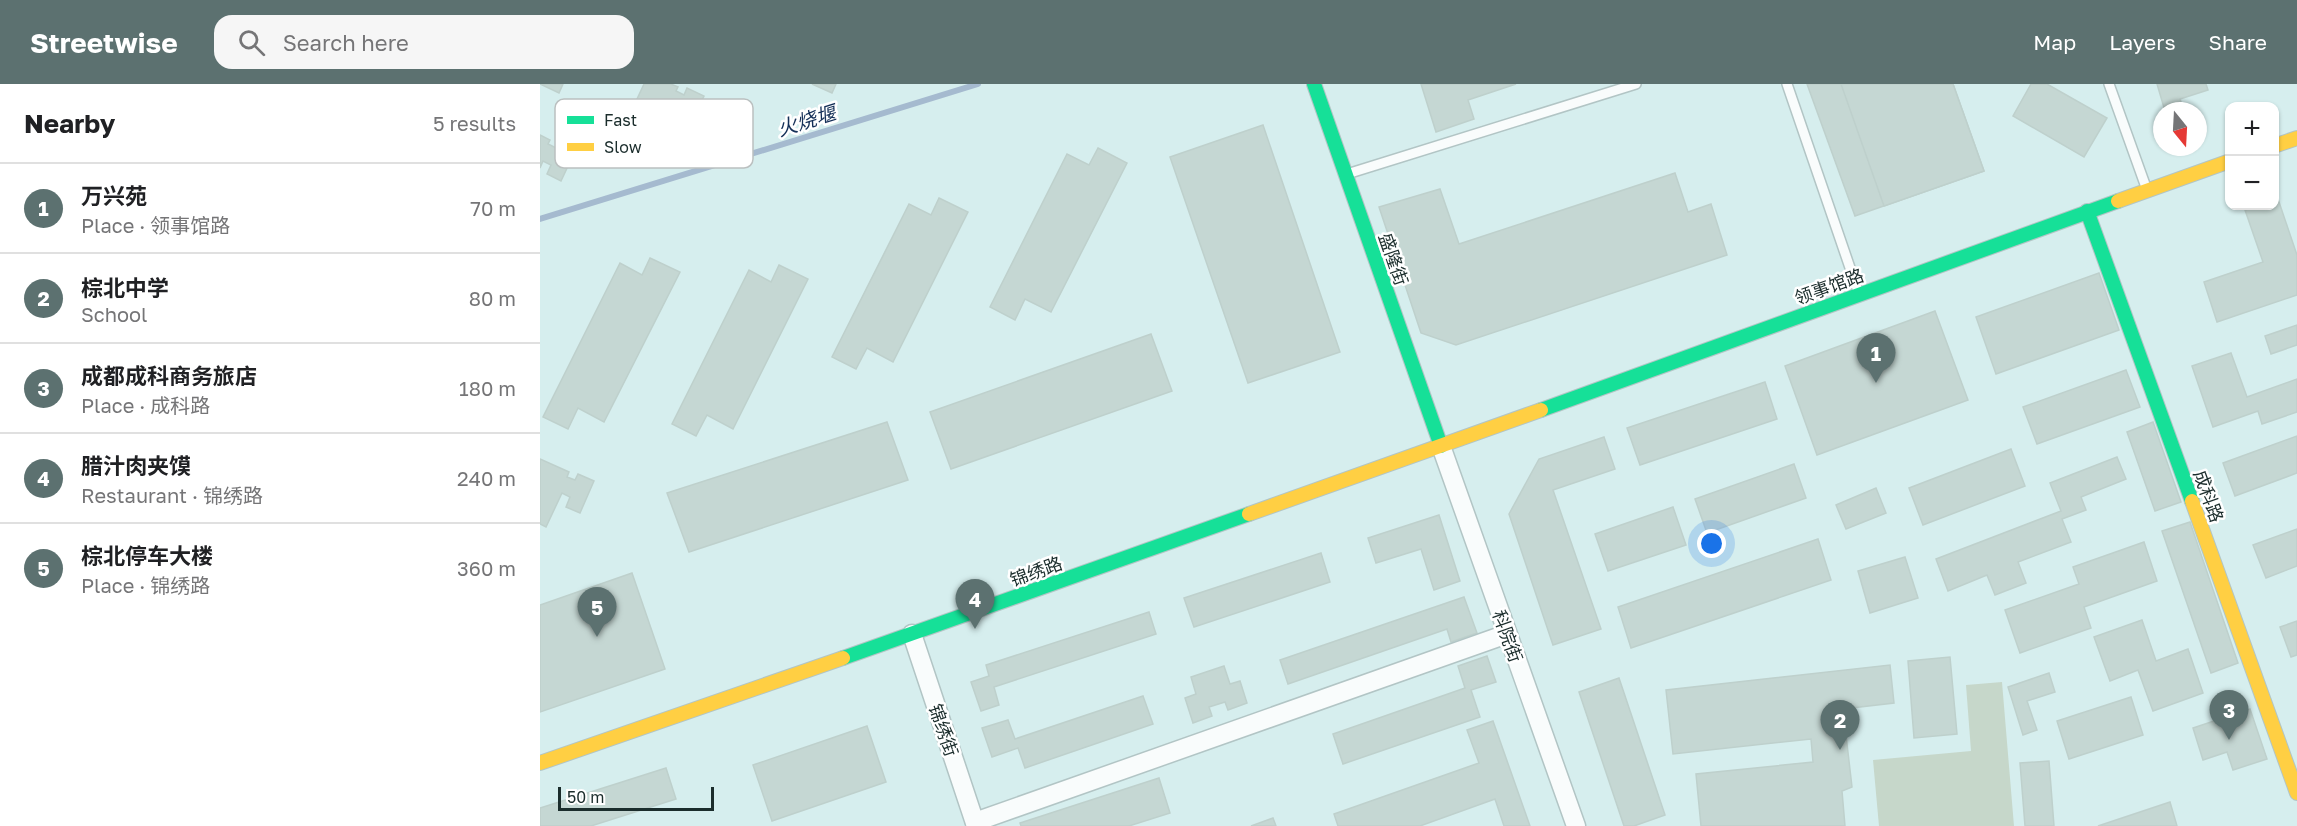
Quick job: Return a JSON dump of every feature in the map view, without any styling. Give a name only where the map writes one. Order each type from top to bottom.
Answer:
[{"type":"main road","name":"盛隆街","points":[[1314,84],[1441,446]]},
{"type":"main road","points":[[2279,144],[2297,138]]},
{"type":"main road","name":"领事馆路","points":[[1441,446],[2225,162]]},
{"type":"main road","name":"成科路","points":[[2087,211],[2297,793]]},
{"type":"main road","name":"锦绣路","points":[[540,763],[1441,446]]},
{"type":"street","name":"科院街","points":[[1441,446],[1576,826]]},
{"type":"street","name":"锦绣街","points":[[912,634],[976,824]]},
{"type":"street","points":[[976,824],[1507,634]]},
{"type":"lane","points":[[1345,175],[1636,84]]},
{"type":"lane","points":[[1787,84],[1859,294]]},
{"type":"lane","points":[[2109,84],[2147,190]]},
{"type":"green space","points":[[2002,682],[2014,826],[1879,826],[1873,760],[1971,751],[1966,685]]},
{"type":"building","points":[[540,84],[563,84],[559,93]]},
{"type":"building","points":[[644,84],[671,84],[678,87],[676,91],[684,95],[687,88],[704,96],[703,99],[637,99]]},
{"type":"building","points":[[812,84],[836,84],[832,93]]},
{"type":"building","points":[[1421,84],[1516,84],[1468,100],[1474,119],[1436,132]]},
{"type":"building","points":[[1807,84],[1953,84],[1984,171],[1855,216]]},
{"type":"building","points":[[1841,84],[1953,84],[1984,171],[1884,206]]},
{"type":"building","points":[[2031,84],[2047,84],[2107,118],[2084,157],[2013,116]]},
{"type":"building","points":[[2157,84],[2206,84],[2208,90],[2180,99],[2181,102],[2162,102]]},
{"type":"building","points":[[1263,125],[1340,352],[1248,383],[1170,157]]},
{"type":"building","points":[[540,135],[550,140],[548,144],[555,148],[555,168],[567,168],[561,181],[547,174],[551,165],[543,161],[540,168]]},
{"type":"building","points":[[1098,148],[1127,163],[1051,312],[1025,299],[1015,320],[990,307],[1067,154],[1089,165]]},
{"type":"building","points":[[1675,173],[1688,212],[1711,204],[1727,255],[1456,345],[1421,333],[1379,207],[1440,189],[1459,244]]},
{"type":"building","points":[[939,198],[968,212],[893,362],[867,348],[856,369],[832,357],[909,204],[931,215]]},
{"type":"building","points":[[2279,202],[2297,255],[2297,295],[2217,322],[2204,282],[2263,262],[2245,210],[2279,210]]},
{"type":"building","points":[[650,258],[680,272],[604,422],[578,408],[568,429],[543,417],[620,263],[642,275]]},
{"type":"building","points":[[779,265],[808,279],[733,429],[707,415],[696,436],[672,424],[749,270],[771,282]]},
{"type":"building","points":[[2099,273],[2119,330],[1996,374],[1976,317]]},
{"type":"building","points":[[1935,311],[1968,400],[1817,455],[1785,366]]},
{"type":"building","points":[[2297,325],[2297,345],[2271,354],[2265,336]]},
{"type":"building","points":[[1151,334],[1172,391],[951,469],[930,412]]},
{"type":"building","points":[[2231,353],[2247,397],[2297,379],[2297,412],[2262,424],[2258,411],[2213,427],[2192,366]]},
{"type":"building","points":[[2126,370],[2140,407],[2037,444],[2023,407]]},
{"type":"building","points":[[1765,382],[1777,419],[1640,465],[1627,428]]},
{"type":"building","points":[[887,422],[908,480],[689,552],[667,493]]},
{"type":"building","points":[[2153,422],[2181,502],[2155,511],[2127,432]]},
{"type":"building","points":[[2297,436],[2297,473],[2235,496],[2223,463]]},
{"type":"building","points":[[1604,437],[1615,469],[1553,490],[1601,629],[1553,645],[1509,514],[1539,459]]},
{"type":"building","points":[[2011,449],[2025,486],[1923,525],[1909,488]]},
{"type":"building","points":[[2117,457],[2126,479],[2081,497],[2086,510],[2062,519],[2071,542],[2018,562],[2026,583],[1995,595],[1987,575],[1948,591],[1936,559],[2061,511],[2050,483]]},
{"type":"building","points":[[540,459],[569,472],[567,477],[575,480],[578,474],[594,481],[580,513],[566,507],[570,497],[562,493],[546,527],[540,524]]},
{"type":"building","points":[[1794,464],[1806,498],[1707,533],[1695,499]]},
{"type":"building","points":[[1876,488],[1886,513],[1846,529],[1836,505]]},
{"type":"building","points":[[1673,507],[1686,545],[1608,571],[1595,534]]},
{"type":"building","points":[[1439,515],[1460,581],[1434,590],[1421,549],[1376,563],[1368,538]]},
{"type":"building","points":[[2190,522],[2238,663],[2211,673],[2162,531]]},
{"type":"building","points":[[2297,529],[2297,566],[2266,578],[2253,545]]},
{"type":"building","points":[[1818,539],[1831,580],[1631,648],[1618,607]]},
{"type":"building","points":[[2144,542],[2157,581],[2084,607],[2091,628],[2020,653],[2005,610],[2079,584],[2073,567]]},
{"type":"building","points":[[1321,553],[1330,582],[1194,627],[1184,598]]},
{"type":"building","points":[[1905,557],[1918,598],[1870,613],[1858,571]]},
{"type":"building","points":[[632,573],[665,669],[540,712],[540,605]]},
{"type":"building","points":[[1464,597],[1477,633],[1451,642],[1447,629],[1288,684],[1280,660]]},
{"type":"building","points":[[1149,612],[1156,634],[994,687],[999,705],[981,711],[971,682],[989,676],[986,665]]},
{"type":"building","points":[[2142,620],[2156,661],[2188,649],[2203,693],[2153,711],[2138,670],[2110,681],[2094,637]]},
{"type":"building","points":[[2297,621],[2297,655],[2291,657],[2280,627]]},
{"type":"building","points":[[1487,656],[1496,682],[1471,690],[1480,717],[1343,764],[1333,734],[1465,688],[1458,666]]},
{"type":"building","points":[[1950,657],[1957,734],[1914,738],[1908,661]]},
{"type":"building","points":[[1890,665],[1894,703],[1843,709],[1852,787],[1842,791],[1845,826],[1701,826],[1696,774],[1813,762],[1811,739],[1673,754],[1666,690]]},
{"type":"building","points":[[1224,666],[1230,684],[1240,681],[1247,703],[1228,710],[1225,702],[1209,707],[1212,716],[1193,723],[1185,698],[1196,694],[1191,677]]},
{"type":"building","points":[[2049,673],[2055,692],[2027,701],[2037,730],[2023,735],[2008,687]]},
{"type":"building","points":[[1619,678],[1665,815],[1634,826],[1624,826],[1579,692]]},
{"type":"building","points":[[1143,696],[1153,724],[1025,768],[1018,748],[992,757],[982,728],[1008,720],[1015,739]]},
{"type":"building","points":[[2131,697],[2143,735],[2069,759],[2057,721]]},
{"type":"building","points":[[2250,709],[2267,759],[2233,770],[2227,752],[2203,760],[2193,728]]},
{"type":"building","points":[[1493,721],[1530,826],[1504,826],[1495,799],[1420,826],[1338,826],[1334,814],[1479,763],[1467,730]]},
{"type":"building","points":[[867,726],[886,782],[772,821],[753,765]]},
{"type":"building","points":[[2049,761],[2054,826],[2025,826],[2020,763]]},
{"type":"building","points":[[666,768],[676,799],[591,826],[540,826],[540,808]]},
{"type":"building","points":[[1159,778],[1170,813],[1129,826],[1021,826],[1020,823]]},
{"type":"building","points":[[2170,802],[2177,826],[2098,826]]},
{"type":"building","points":[[1273,818],[1276,826],[1251,826]]},
{"type":"waterway","name":"火烧堰","points":[[753,153],[978,84]]},
{"type":"waterway","name":"火烧堰","points":[[540,219],[705,168]]},
{"type":"traffic: fast","points":[[1314,84],[1441,446]]},
{"type":"traffic: fast","points":[[1541,410],[2118,201]]},
{"type":"traffic: fast","points":[[2087,211],[2192,501]]},
{"type":"traffic: fast","points":[[843,658],[1249,514]]},
{"type":"traffic: slow","points":[[2279,144],[2297,138]]},
{"type":"traffic: slow","points":[[2118,201],[2225,163]]},
{"type":"traffic: slow","points":[[1249,514],[1541,410]]},
{"type":"traffic: slow","points":[[2192,501],[2297,793]]},
{"type":"traffic: slow","points":[[540,763],[843,658]]},
{"type":"place","name":"万兴苑","points":[[1876,383]]},
{"type":"place","name":"腊汁肉夹馍","points":[[975,629]]},
{"type":"place","name":"棕北停车大楼","points":[[597,637]]},
{"type":"place","name":"成都成科商务旅店","points":[[2229,740]]},
{"type":"place","name":"棕北中学","points":[[1840,750]]}]
